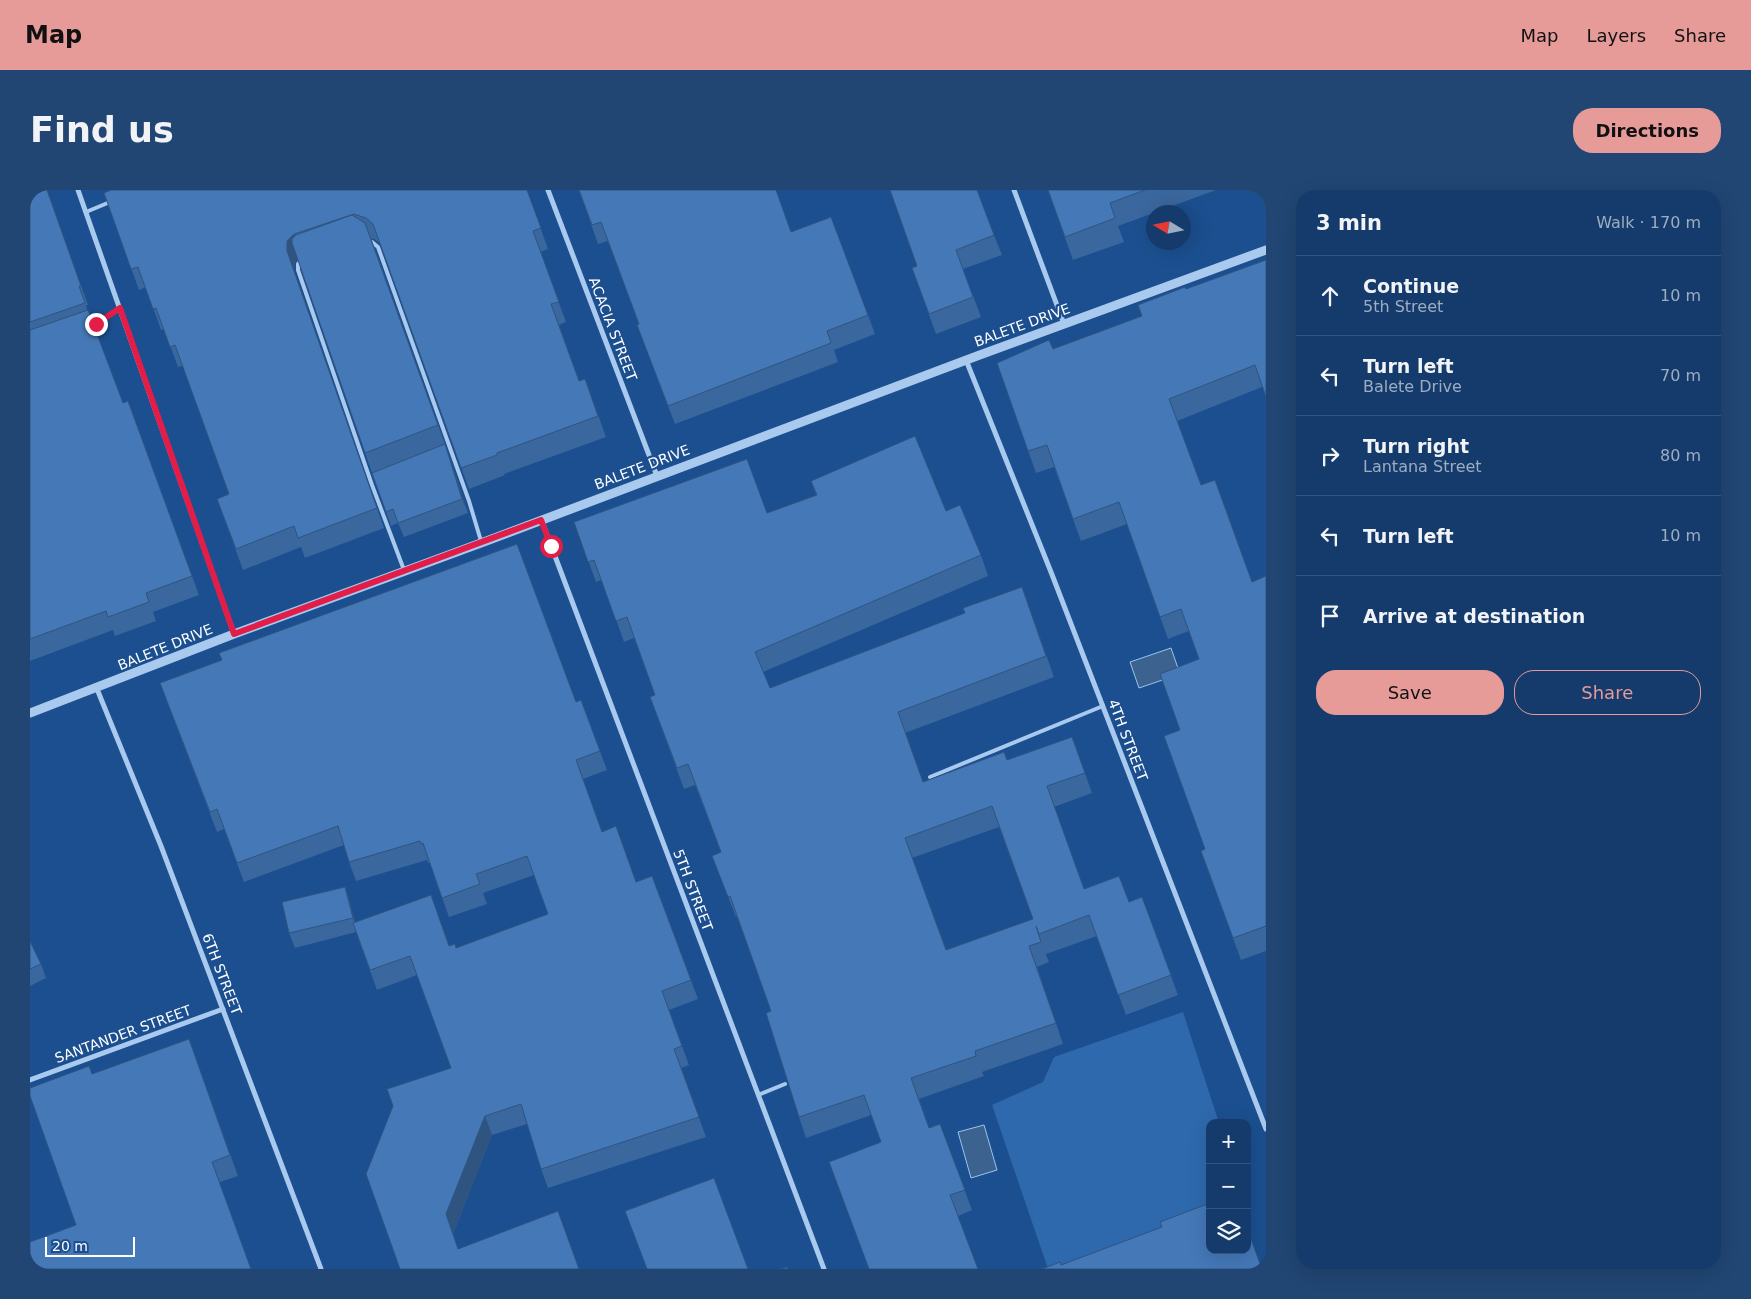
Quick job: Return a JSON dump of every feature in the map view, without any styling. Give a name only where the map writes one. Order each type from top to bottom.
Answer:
[{"type":"street","points":[[78,190],[234,634]]},
{"type":"street","name":"ACACIA STREET","points":[[548,190],[657,476]]},
{"type":"street","points":[[1014,190],[1064,324]]},
{"type":"street","name":"BALETE DRIVE","points":[[30,713],[97,689],[234,634],[404,570],[1266,250]]},
{"type":"street","name":"4TH STREET","points":[[966,360],[1051,572],[1266,1129]]},
{"type":"street","name":"5TH STREET","points":[[541,520],[824,1269]]},
{"type":"street","name":"6TH STREET","points":[[97,689],[161,846],[320,1269]]},
{"type":"street","name":"SANTANDER STREET","points":[[30,1080],[223,1009]]},
{"type":"lane","points":[[86,212],[118,200]]},
{"type":"lane","points":[[362,238],[378,247],[469,501],[481,542]]},
{"type":"lane","points":[[311,255],[302,258],[298,264],[298,270],[372,485],[404,570]]},
{"type":"lane","points":[[88,327],[96,324],[120,308]]},
{"type":"lane","points":[[372,485],[381,481]]},
{"type":"lane","points":[[930,777],[1103,706]]},
{"type":"lane","points":[[758,1095],[785,1084]]},
{"type":"shaded area","points":[[1171,648],[1180,674],[1139,688],[1130,662]]},
{"type":"shaded area","points":[[1183,1012],[1218,1119],[1206,1119],[1206,1217],[1048,1269],[992,1105],[1043,1082],[1054,1057]]},
{"type":"shaded area","points":[[984,1125],[997,1170],[971,1178],[958,1132]]},
{"type":"building","points":[[30,190],[47,190],[81,286],[79,286],[85,303],[30,322]]},
{"type":"building","points":[[111,190],[527,190],[541,228],[533,231],[559,302],[551,304],[579,381],[585,379],[598,416],[461,468],[373,224],[366,218],[354,214],[294,234],[287,241],[287,251],[377,508],[298,538],[294,526],[236,549],[217,499],[229,494],[175,345],[170,347],[156,308],[153,309],[138,267],[131,269],[104,193]]},
{"type":"building","points":[[579,190],[776,190],[791,232],[831,217],[868,315],[827,331],[831,343],[668,406],[601,222],[592,225]]},
{"type":"building","points":[[890,190],[977,190],[994,235],[956,250],[973,297],[929,314],[912,268],[917,266]]},
{"type":"building","points":[[1048,190],[1145,190],[1110,203],[1115,218],[1065,237]]},
{"type":"building","points":[[352,215],[365,223],[438,425],[365,453],[292,243],[292,239],[296,235]]},
{"type":"building","points":[[1266,260],[1266,397],[1255,365],[1169,399],[1201,485],[1215,480],[1252,582],[1266,576],[1266,926],[1233,938],[1201,851],[1205,849],[1164,736],[1180,730],[1160,674],[1199,659],[1181,609],[1160,617],[1119,502],[1073,519],[1047,445],[1028,451],[997,363],[1049,340],[1053,349],[1142,316],[1138,305]]},
{"type":"building","points":[[88,310],[123,403],[128,401],[192,576],[146,593],[149,602],[108,617],[106,611],[30,639],[30,330]]},
{"type":"building","points":[[915,436],[946,511],[960,505],[981,555],[755,652],[770,688],[965,613],[963,608],[1022,587],[1046,656],[898,712],[923,782],[1004,752],[1007,760],[1072,737],[1085,773],[1047,786],[1084,889],[1119,876],[1129,902],[1142,897],[1171,975],[1118,995],[1089,915],[1039,934],[1036,926],[1041,942],[1029,946],[1056,1023],[975,1051],[976,1056],[911,1078],[929,1128],[940,1124],[965,1190],[950,1195],[978,1269],[869,1269],[829,1162],[881,1142],[864,1095],[799,1117],[766,1013],[771,1011],[730,896],[728,897],[712,856],[721,852],[688,764],[677,768],[650,697],[655,695],[627,617],[616,621],[594,560],[588,562],[574,522],[747,459],[767,513],[817,495],[811,481]],"holes":[[[992,806],[1033,919],[946,950],[905,838]]]},
{"type":"building","points":[[445,444],[462,499],[398,523],[393,509],[386,512],[372,473]]},
{"type":"building","points":[[517,544],[576,702],[581,700],[600,751],[576,760],[602,832],[616,826],[636,882],[652,876],[691,980],[662,991],[682,1046],[674,1049],[699,1117],[541,1169],[521,1104],[485,1116],[446,1214],[458,1249],[558,1211],[579,1269],[400,1269],[366,1174],[393,1106],[387,1089],[451,1068],[410,956],[370,970],[353,923],[431,895],[449,946],[455,944],[456,948],[548,914],[527,856],[476,874],[480,884],[442,898],[423,843],[421,844],[420,841],[349,862],[338,826],[237,863],[217,809],[210,812],[160,683],[222,660],[219,653]]},
{"type":"building","points":[[345,887],[353,918],[289,933],[282,902]]},
{"type":"building","points":[[30,941],[41,964],[30,969]]},
{"type":"building","points":[[189,1039],[230,1155],[212,1162],[251,1269],[30,1269],[30,1242],[76,1225],[30,1096],[30,1088],[89,1066],[92,1074]]},
{"type":"building","points":[[714,1178],[748,1269],[647,1269],[625,1211]]},
{"type":"building","points":[[1206,1205],[1206,1254],[1251,1254],[1251,1239],[1262,1269],[1042,1269],[1060,1262],[1061,1265],[1162,1227],[1160,1222]]},
{"type":"route","points":[[96,324],[120,308],[234,634],[541,520],[551,546]]}]
